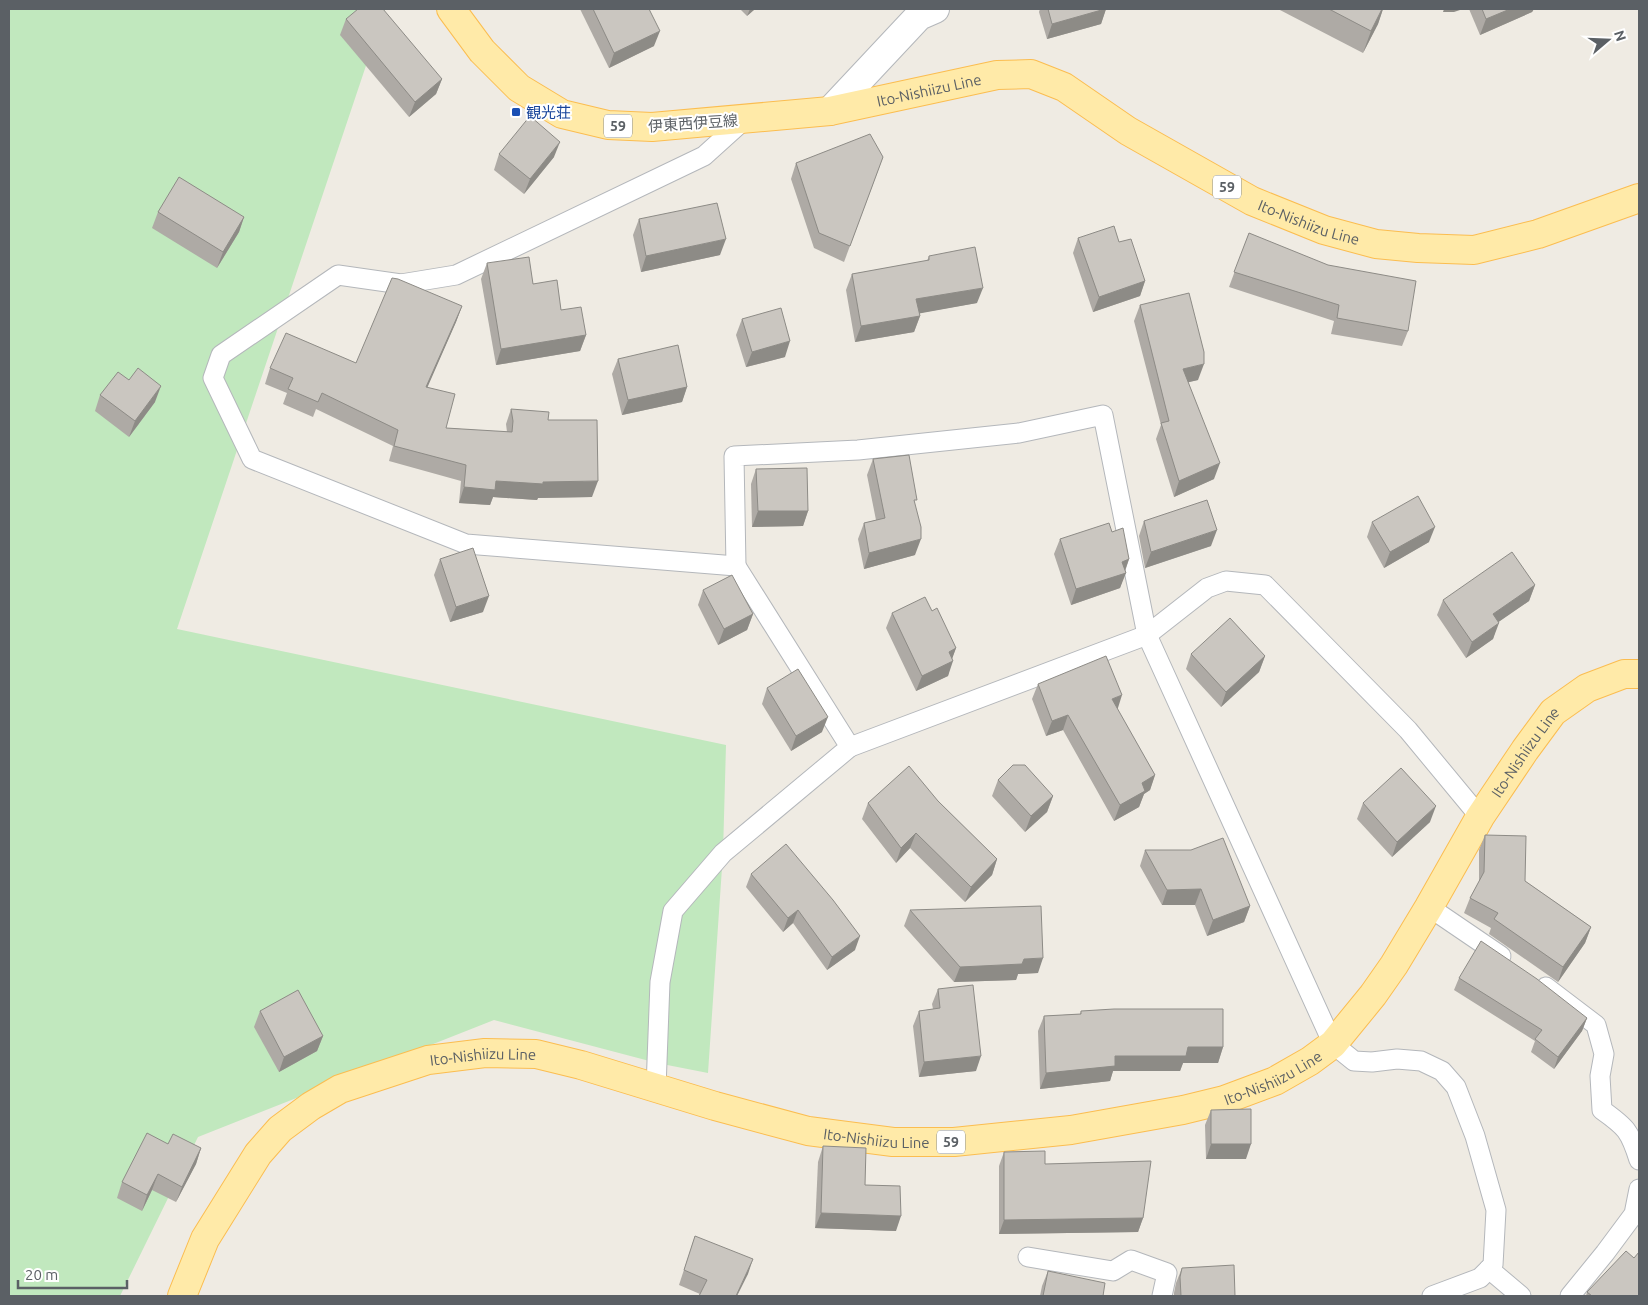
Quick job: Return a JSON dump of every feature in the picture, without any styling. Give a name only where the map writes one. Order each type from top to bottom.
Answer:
[{"type":"main road","name":"伊東西伊豆線","points":[[451,9],[482,51],[513,82],[562,114],[608,125],[652,127],[830,111]]},
{"type":"main road","name":"Ito-Nishiizu Line","points":[[830,111],[998,75],[1031,74],[1064,87],[1128,131],[1252,201],[1324,230],[1376,244],[1474,250],[1538,234],[1639,198]]},
{"type":"main road","name":"Ito-Nishiizu Line","points":[[182,1296],[205,1239],[258,1154],[280,1129],[311,1106],[340,1089],[428,1060],[485,1053],[536,1054],[581,1065],[808,1131],[893,1142],[954,1142],[1071,1130],[1183,1110],[1224,1100],[1275,1081],[1310,1061],[1333,1044],[1373,995],[1430,908],[1480,817],[1553,712],[1587,688],[1624,674],[1639,674]]},
{"type":"street","points":[[830,111],[919,16],[935,9]]},
{"type":"lane","points":[[736,566],[466,544],[252,459],[213,378],[220,354],[338,275],[401,284],[456,275],[704,156],[746,119]]},
{"type":"lane","points":[[850,746],[736,566],[734,456],[858,450],[1019,433],[1103,415],[1146,635],[1333,1044],[1354,1061],[1372,1062],[1396,1059],[1421,1061],[1442,1071],[1456,1087],[1475,1136],[1496,1210],[1493,1265],[1480,1278],[1432,1296]]},
{"type":"lane","points":[[656,1088],[660,982],[673,911],[723,853],[850,746],[1146,635],[1207,588],[1226,581],[1265,585],[1408,730],[1480,817]]},
{"type":"lane","points":[[1430,908],[1516,966]]},
{"type":"lane","points":[[1531,977],[1596,1025],[1604,1054],[1600,1076],[1602,1110],[1631,1122],[1639,1160]]},
{"type":"lane","points":[[1570,1296],[1606,1253],[1634,1214],[1639,1189]]},
{"type":"lane","points":[[1028,1257],[1113,1271],[1132,1260],[1167,1273],[1162,1296]]},
{"type":"lane","points":[[1489,1269],[1521,1296]]},
{"type":"green space","points":[[9,9],[385,9],[177,629],[726,745],[723,853],[708,1073],[657,1063],[494,1020],[198,1137],[120,1296],[9,1296]]},
{"type":"building","points":[[358,9],[383,9],[442,79],[415,102],[346,19]]},
{"type":"building","points":[[593,9],[649,9],[660,31],[614,53]]},
{"type":"building","points":[[1048,9],[1105,9],[1052,24]]},
{"type":"building","points":[[1329,9],[1382,9],[1371,31]]},
{"type":"building","points":[[1482,9],[1510,9],[1486,19]]},
{"type":"building","points":[[530,116],[560,142],[530,179],[499,154]]},
{"type":"building","points":[[870,134],[883,157],[850,246],[819,233],[796,163]]},
{"type":"building","points":[[179,177],[244,217],[223,252],[158,212]]},
{"type":"building","points":[[717,203],[726,239],[646,256],[639,219]]},
{"type":"building","points":[[1114,226],[1119,242],[1131,239],[1145,281],[1099,297],[1078,238]]},
{"type":"building","points":[[1249,233],[1328,265],[1416,281],[1408,331],[1337,318],[1339,305],[1234,272]]},
{"type":"building","points":[[975,247],[983,288],[916,299],[920,316],[861,326],[852,274],[929,260],[929,256]]},
{"type":"building","points":[[529,257],[533,284],[557,280],[561,310],[581,307],[586,335],[501,349],[487,263]]},
{"type":"building","points":[[392,278],[462,306],[426,387],[455,394],[446,428],[512,432],[511,409],[549,412],[548,420],[597,420],[598,481],[543,482],[543,484],[496,481],[495,490],[464,487],[466,465],[394,446],[398,430],[322,393],[318,402],[288,389],[293,378],[270,368],[286,333],[356,363]]},
{"type":"building","points":[[1189,293],[1204,352],[1204,364],[1183,369],[1220,463],[1179,481],[1161,423],[1169,421],[1140,305]]},
{"type":"building","points":[[781,308],[790,341],[752,352],[742,319]]},
{"type":"building","points":[[678,345],[687,387],[628,400],[618,359]]},
{"type":"building","points":[[138,368],[161,386],[135,421],[100,395],[118,372],[129,380]]},
{"type":"building","points":[[909,455],[917,500],[914,500],[921,527],[921,539],[869,553],[864,523],[885,518],[873,459]]},
{"type":"building","points":[[807,468],[808,511],[758,511],[756,469]]},
{"type":"building","points":[[1418,496],[1435,527],[1390,552],[1372,522]]},
{"type":"building","points":[[1207,500],[1217,530],[1151,552],[1144,521]]},
{"type":"building","points":[[1109,523],[1112,532],[1123,528],[1129,559],[1122,562],[1126,573],[1076,589],[1060,539]]},
{"type":"building","points":[[473,548],[489,596],[456,607],[440,559]]},
{"type":"building","points":[[1512,552],[1535,585],[1493,614],[1499,623],[1472,642],[1443,600]]},
{"type":"building","points":[[732,575],[753,614],[724,629],[703,590]]},
{"type":"building","points":[[925,597],[932,611],[937,608],[956,648],[949,652],[953,661],[922,676],[892,613]]},
{"type":"building","points":[[1230,618],[1265,656],[1226,692],[1191,654]]},
{"type":"building","points":[[1106,656],[1122,695],[1112,699],[1155,775],[1142,783],[1145,791],[1120,805],[1068,715],[1052,721],[1038,684]]},
{"type":"building","points":[[798,669],[828,717],[796,736],[767,688]]},
{"type":"building","points":[[1013,765],[1025,765],[1053,796],[1031,816],[998,780]]},
{"type":"building","points":[[909,766],[938,801],[997,859],[971,887],[916,833],[901,848],[868,803]]},
{"type":"building","points":[[1401,768],[1436,806],[1397,842],[1363,803]]},
{"type":"building","points":[[1485,835],[1526,836],[1525,881],[1591,927],[1563,967],[1494,919],[1498,913],[1470,898],[1484,872]]},
{"type":"building","points":[[1223,838],[1250,906],[1213,920],[1201,889],[1167,890],[1145,850],[1191,850]]},
{"type":"building","points":[[786,844],[833,900],[860,936],[832,957],[798,910],[788,918],[751,874]]},
{"type":"building","points":[[1041,906],[1043,958],[1024,959],[1022,964],[960,967],[910,910]]},
{"type":"building","points":[[1481,941],[1537,979],[1587,1018],[1558,1057],[1535,1039],[1542,1030],[1459,978]]},
{"type":"building","points":[[973,985],[981,1056],[924,1062],[919,1011],[940,1008],[938,989]]},
{"type":"building","points":[[298,990],[323,1036],[284,1057],[260,1011]]},
{"type":"building","points":[[1114,1009],[1223,1009],[1223,1047],[1188,1047],[1186,1056],[1115,1056],[1115,1066],[1046,1073],[1044,1016],[1081,1014],[1081,1011]]},
{"type":"building","points":[[1251,1109],[1251,1144],[1211,1144],[1211,1110]]},
{"type":"building","points":[[147,1133],[168,1144],[173,1134],[201,1148],[182,1187],[158,1174],[147,1195],[122,1182]]},
{"type":"building","points":[[823,1146],[866,1148],[865,1185],[900,1186],[901,1216],[821,1213]]},
{"type":"building","points":[[1045,1151],[1045,1164],[1151,1161],[1143,1218],[1004,1220],[1004,1152]]},
{"type":"building","points":[[695,1236],[753,1259],[736,1296],[699,1296],[707,1280],[684,1270]]},
{"type":"building","points":[[1626,1251],[1634,1258],[1639,1252],[1639,1296],[1592,1296],[1587,1292]]},
{"type":"building","points":[[1234,1265],[1235,1296],[1181,1296],[1180,1277],[1182,1268]]},
{"type":"building","points":[[1048,1271],[1105,1283],[1103,1296],[1043,1296]]},
{"type":"place","name":"観光荘","points":[[516,112]]}]
